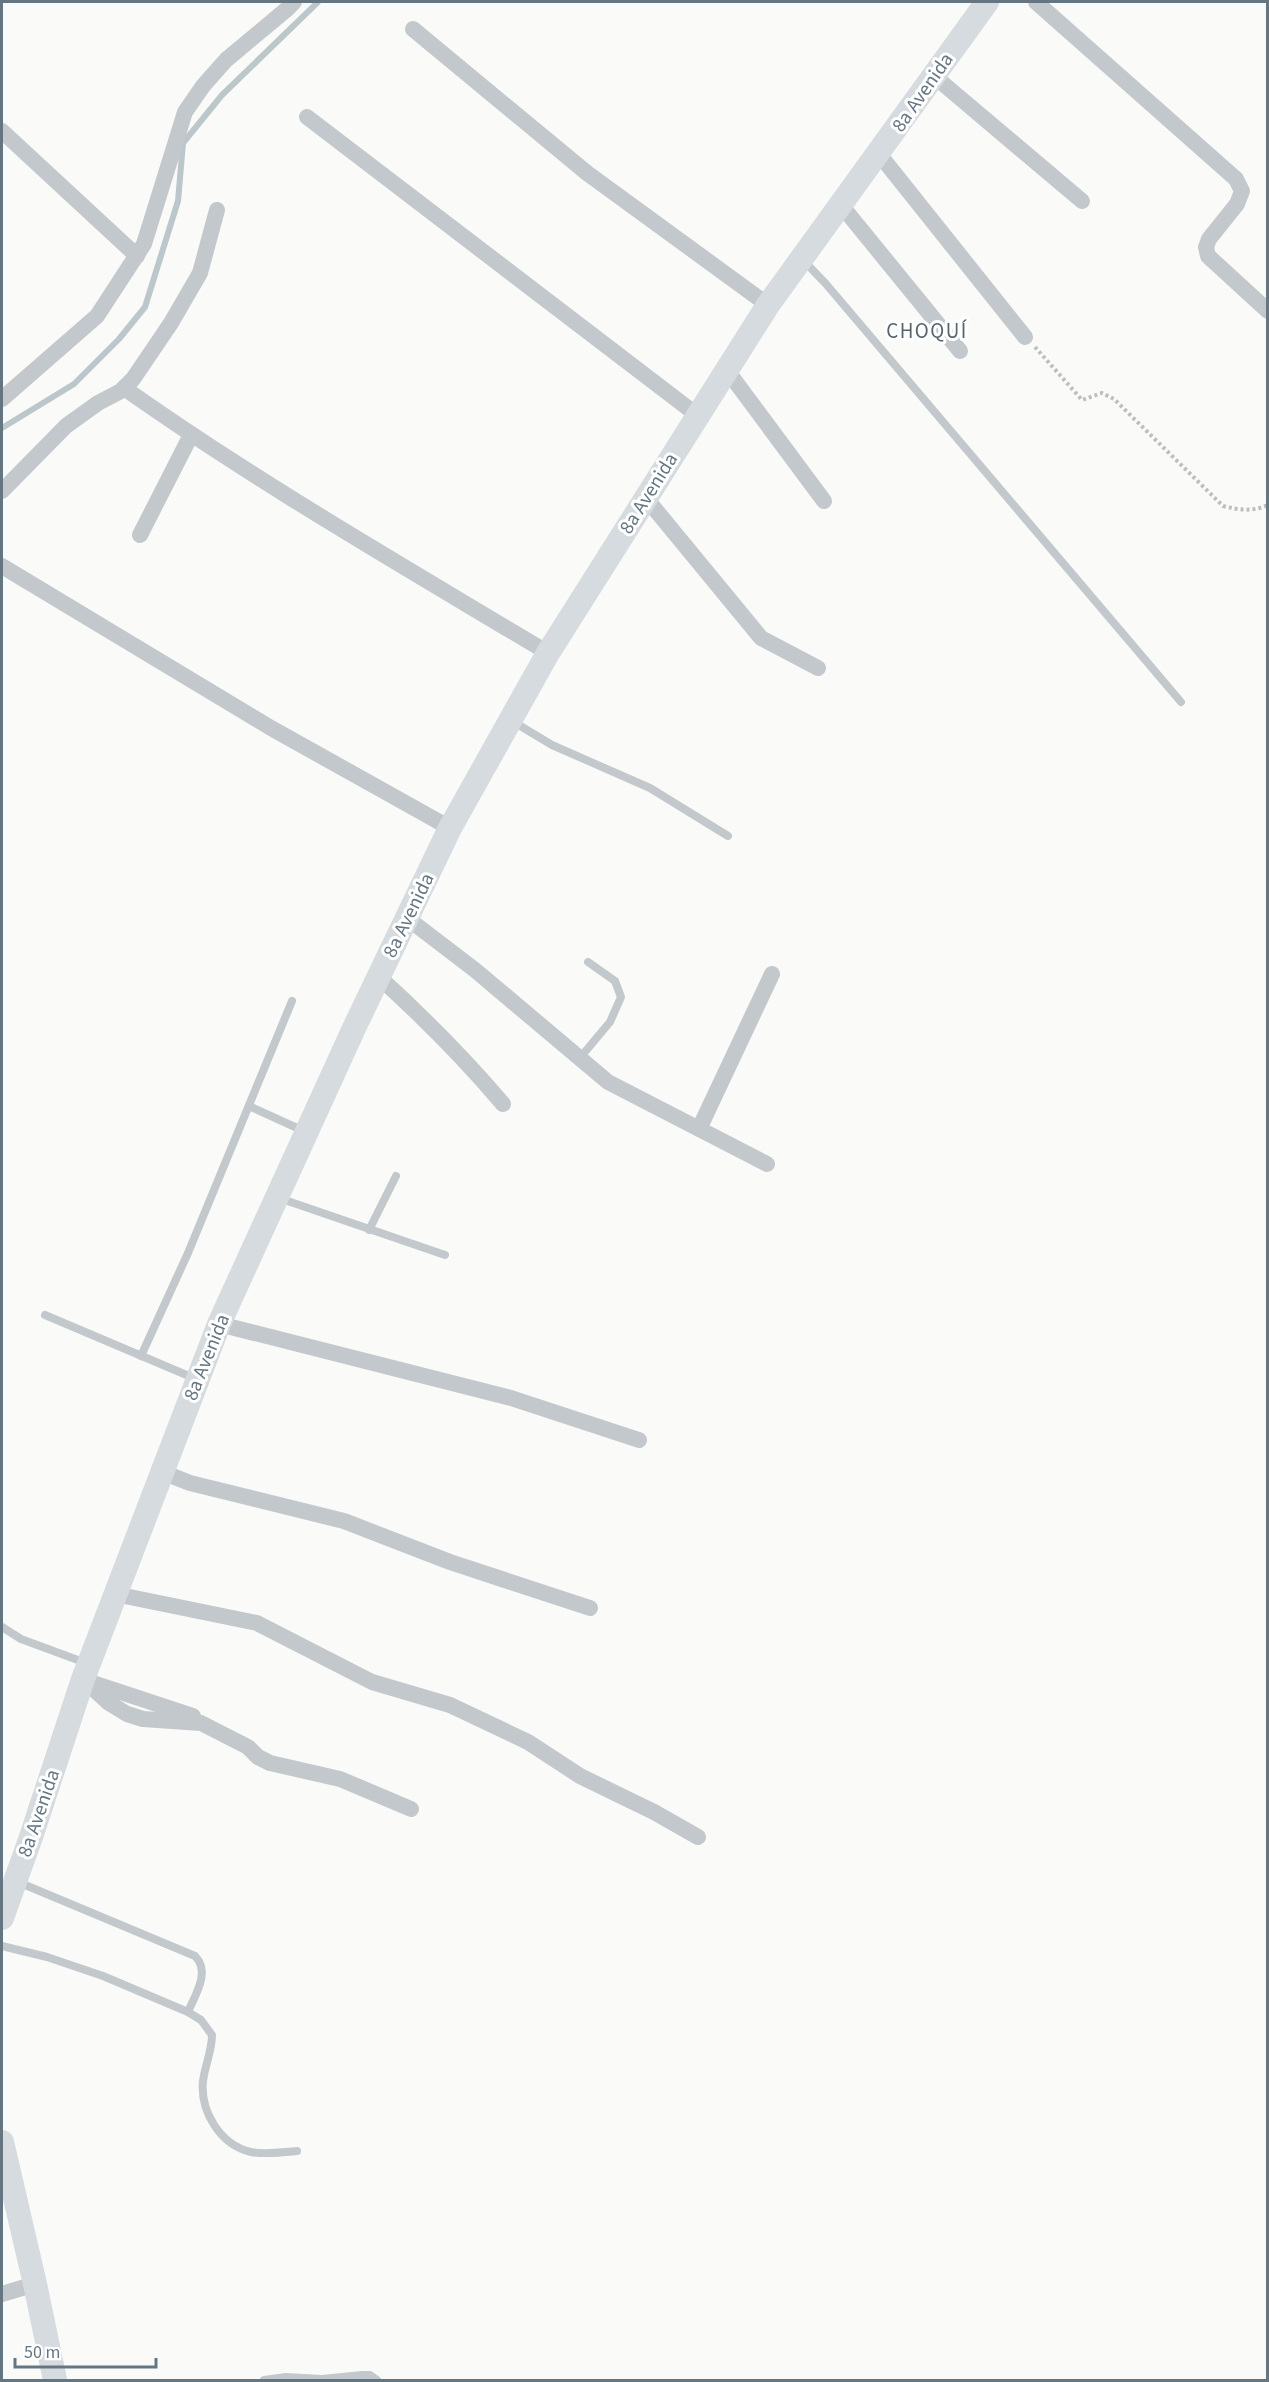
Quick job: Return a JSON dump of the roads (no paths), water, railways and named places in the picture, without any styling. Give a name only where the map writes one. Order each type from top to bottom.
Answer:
[{"type":"street","points":[[2,399],[97,316],[144,244],[185,112],[203,86],[226,60],[294,2]]},
{"type":"street","name":"8a Avenida","points":[[3,1911],[86,1672],[219,1324],[306,1132],[450,828],[548,653],[768,304],[987,2]]},
{"type":"street","points":[[1036,2],[1236,179],[1242,191],[1237,204],[1209,239],[1206,247],[1208,256],[1268,311]]},
{"type":"street","points":[[413,29],[587,173],[768,304]]},
{"type":"street","points":[[934,76],[1082,201]]},
{"type":"street","points":[[307,117],[697,415]]},
{"type":"street","points":[[2,132],[137,256]]},
{"type":"street","points":[[879,153],[1025,337]]},
{"type":"street","points":[[841,205],[960,351]]},
{"type":"street","points":[[2,491],[66,426],[98,402],[124,388],[133,379],[171,323],[200,273],[217,210]]},
{"type":"street","points":[[726,369],[824,501]]},
{"type":"street","points":[[124,388],[191,435],[308,510],[548,653]]},
{"type":"street","points":[[140,535],[191,435]]},
{"type":"street","points":[[645,496],[761,638],[818,668]]},
{"type":"street","points":[[2,566],[271,728],[450,828]]},
{"type":"street","points":[[407,918],[475,970],[608,1082],[767,1164]]},
{"type":"street","points":[[699,1129],[772,974]]},
{"type":"street","points":[[379,977],[428,1021],[503,1104]]},
{"type":"street","points":[[219,1324],[511,1398],[639,1440]]},
{"type":"street","points":[[162,1472],[190,1483],[344,1521],[450,1562],[590,1608]]},
{"type":"street","points":[[115,1594],[257,1623],[372,1682],[450,1705],[528,1742],[580,1776],[654,1812],[698,1838]]},
{"type":"street","points":[[86,1672],[230,1728],[238,1733],[258,1757],[270,1763],[340,1779],[411,1809]]},
{"type":"street","points":[[2,2142],[55,2380]]},
{"type":"street","points":[[2,2294],[35,2284]]},
{"type":"lane","points":[[802,259],[826,284],[1181,702]]},
{"type":"lane","points":[[509,719],[552,745],[650,789],[728,836]]},
{"type":"lane","points":[[579,1059],[610,1022],[621,997],[615,981],[588,962]]},
{"type":"lane","points":[[141,1356],[188,1254],[292,1001]]},
{"type":"lane","points":[[249,1106],[306,1132]]},
{"type":"lane","points":[[369,1230],[396,1176]]},
{"type":"lane","points":[[276,1197],[445,1255]]},
{"type":"lane","points":[[45,1315],[197,1379]]},
{"type":"lane","points":[[2,1627],[86,1672]]},
{"type":"lane","points":[[15,1881],[195,1956],[200,1961],[203,1971],[201,1982],[188,2012]]},
{"type":"lane","points":[[2,1946],[47,1957],[103,1976],[188,2012],[201,2020],[212,2035],[202,2095],[206,2108],[221,2134],[230,2143],[252,2152],[297,2151]]},
{"type":"lane","points":[[264,2380],[286,2377],[322,2379],[362,2374],[370,2375],[377,2380]]},
{"type":"waterway","points":[[2,428],[74,384],[119,339],[145,307],[178,201],[183,143],[222,95],[318,2]]},
{"type":"district","name":"CHOQUÍ","points":[[927,331]]}]
